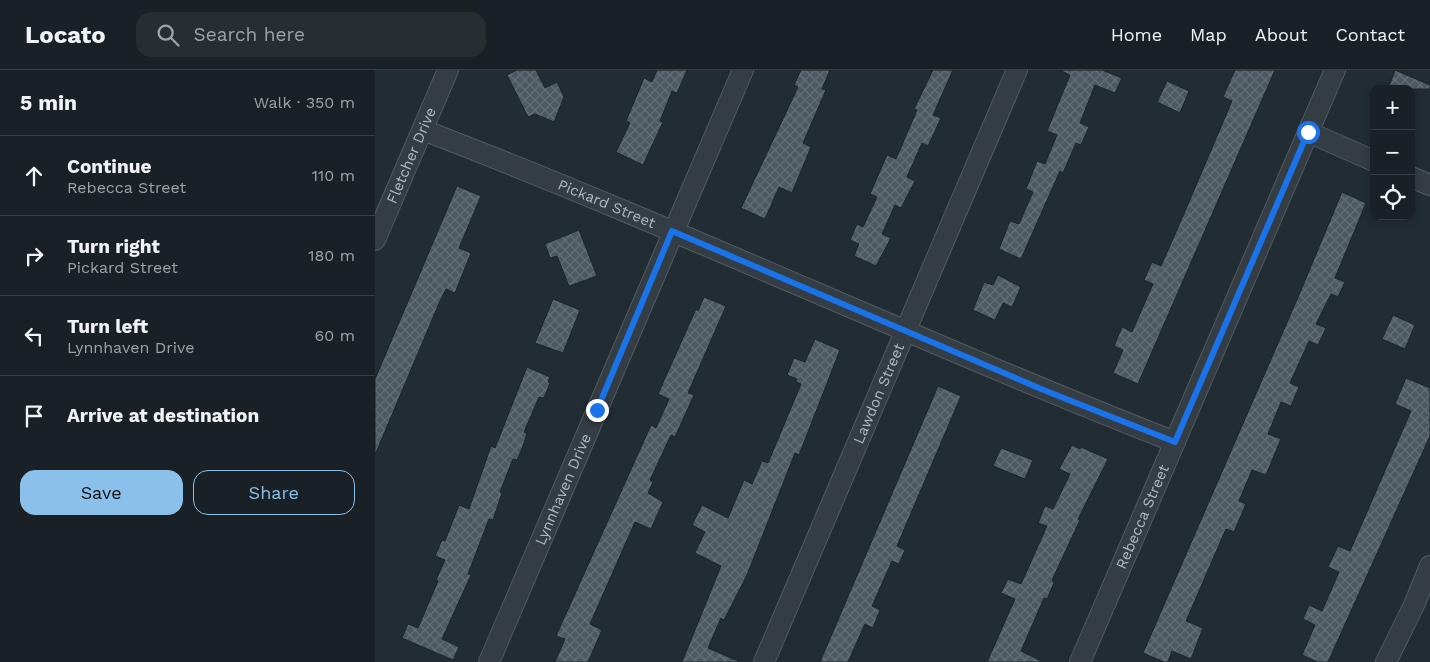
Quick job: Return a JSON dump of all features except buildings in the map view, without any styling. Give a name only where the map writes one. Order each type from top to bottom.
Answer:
[{"type":"street","name":"Fletcher Drive","points":[[375,240],[448,70]]},
{"type":"street","name":"Lynnhaven Drive","points":[[489,662],[672,231],[743,70]]},
{"type":"street","name":"Lawdon Street","points":[[764,662],[1017,70]]},
{"type":"street","name":"Rebecca Street","points":[[1080,662],[1335,70]]},
{"type":"street","name":"Pickard Street","points":[[423,130],[551,179],[1046,391],[1175,442]]},
{"type":"street","points":[[1308,132],[1370,159]]},
{"type":"street","points":[[1415,179],[1430,186]]},
{"type":"street","points":[[1386,662],[1422,608],[1430,566]]},
{"type":"route","points":[[597,410],[672,231],[1046,391],[1175,442],[1308,132]]}]
